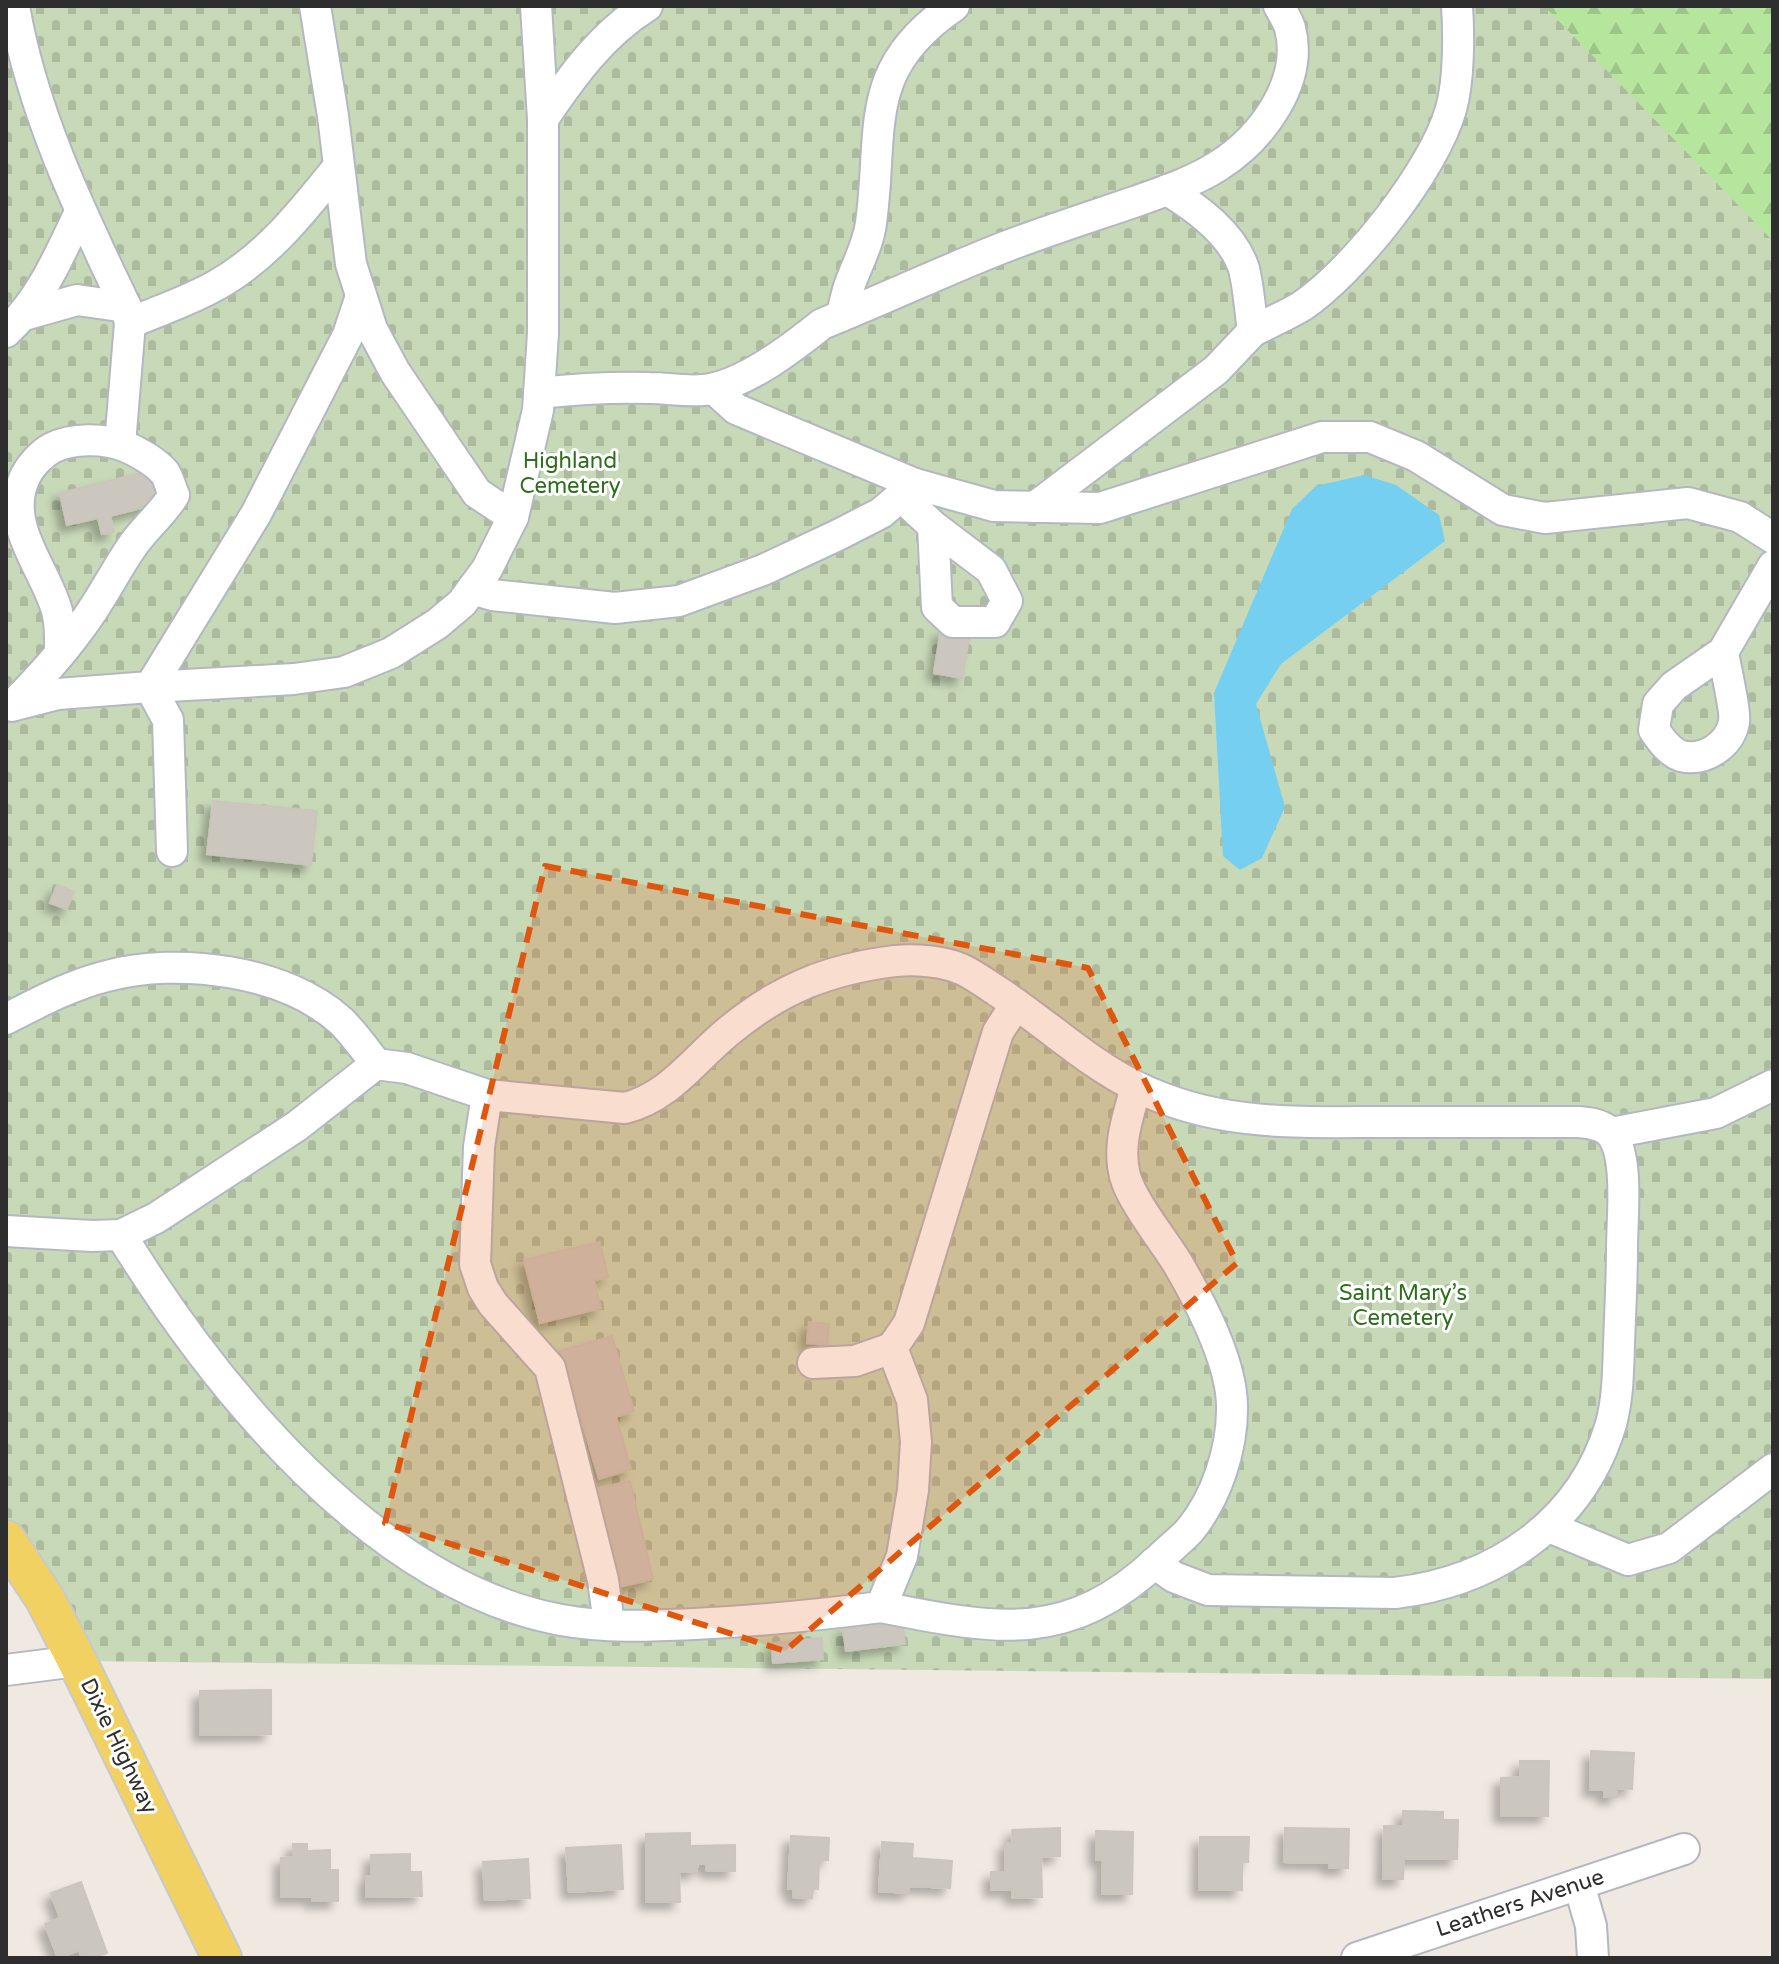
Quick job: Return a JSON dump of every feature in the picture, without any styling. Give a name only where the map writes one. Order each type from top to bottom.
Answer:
[{"type":"main road","name":"Dixie Highway","points":[[6,1540],[45,1599],[222,1958]]},
{"type":"street","points":[[14,6],[18,33],[46,126],[80,212],[128,315],[120,444]]},
{"type":"street","points":[[315,6],[333,116],[351,264],[372,329],[395,372],[477,493],[513,517]]},
{"type":"street","points":[[9,708],[58,694],[294,679],[344,672],[391,653],[437,624],[462,603],[487,569],[513,517],[538,410],[543,333],[543,119],[536,6]]},
{"type":"street","points":[[543,119],[571,78],[603,40],[647,6]]},
{"type":"street","points":[[841,316],[871,226],[878,120],[884,93],[898,61],[916,36],[954,6]]},
{"type":"street","points":[[539,393],[583,388],[714,389],[759,369],[822,324],[1002,248],[1167,190],[1218,166],[1243,147],[1285,91],[1291,68],[1292,43],[1289,27],[1279,6]]},
{"type":"street","points":[[1035,507],[1216,370],[1253,331],[1301,306],[1336,277],[1377,231],[1423,169],[1440,140],[1452,108],[1456,81],[1457,6]]},
{"type":"street","points":[[15,324],[77,300],[128,315],[214,287],[248,265],[306,208],[338,167]]},
{"type":"street","points":[[1167,190],[1204,215],[1237,255],[1244,270],[1253,331]]},
{"type":"street","points":[[15,324],[60,256],[80,212]]},
{"type":"street","points":[[150,687],[256,514],[348,335],[361,296]]},
{"type":"street","points":[[714,389],[736,409],[909,490],[994,506],[1100,508],[1322,437],[1370,437],[1416,456],[1503,510],[1545,518],[1688,503],[1740,517],[1773,538]]},
{"type":"street","points":[[9,708],[43,675],[60,654],[88,618],[131,547],[147,526],[164,512],[174,495],[165,473],[137,451],[120,444],[88,441],[65,443],[17,463],[20,490],[17,509],[56,608],[61,628],[60,654]]},
{"type":"street","points":[[472,589],[492,595],[615,608],[679,601],[763,570],[826,541],[881,513],[909,490]]},
{"type":"street","points":[[909,490],[933,526]]},
{"type":"street","points":[[1723,652],[1773,566]]},
{"type":"street","points":[[150,687],[168,720],[172,851]]},
{"type":"street","points":[[6,1231],[121,1235],[156,1218],[297,1126],[376,1064],[407,1068],[487,1095],[625,1108],[644,1104],[762,1005],[817,977],[840,970],[898,961],[961,968],[1136,1087],[1184,1106],[1226,1117],[1279,1122],[1579,1122],[1595,1124],[1611,1133],[1621,1153],[1622,1275],[1616,1398],[1610,1425],[1592,1469],[1549,1527],[1520,1550],[1482,1571],[1422,1590],[1395,1593],[1208,1590],[1174,1577],[1154,1563]]},
{"type":"street","points":[[6,1019],[74,986],[108,975],[138,969],[232,971],[280,986],[324,1009],[358,1040],[376,1064]]},
{"type":"street","points":[[813,1363],[855,1361],[892,1348],[909,1323],[998,1032],[1016,1004]]},
{"type":"street","points":[[1611,1133],[1716,1113],[1773,1085]]},
{"type":"street","points":[[121,1235],[156,1293],[214,1371],[270,1435],[348,1510],[390,1543],[446,1580],[492,1600],[561,1620],[634,1627],[790,1619],[881,1607],[988,1626],[1023,1626],[1055,1620],[1113,1597],[1134,1582],[1190,1529],[1212,1492],[1224,1463],[1232,1404],[1215,1336],[1179,1265],[1125,1179],[1122,1139],[1136,1087]]},
{"type":"street","points":[[487,1095],[479,1147],[475,1264],[483,1288],[493,1304],[550,1368],[599,1565],[609,1624]]},
{"type":"street","points":[[881,1607],[902,1556],[913,1490],[916,1442],[912,1400],[892,1348]]},
{"type":"street","points":[[1549,1527],[1628,1560],[1669,1548],[1773,1469]]},
{"type":"street","points":[[6,1670],[77,1661]]},
{"type":"street","name":"Leathers Avenue","points":[[1357,1958],[1684,1849]]},
{"type":"street","points":[[1579,1884],[1591,1926],[1593,1958]]},
{"type":"highlighted area","points":[[545,866],[1088,968],[1237,1263],[785,1651],[385,1523]]},
{"type":"green space","points":[[6,6],[1544,6],[1773,241],[1773,1679],[77,1661],[6,1540]]},
{"type":"green space","points":[[1457,6],[1773,6],[1773,410]]},
{"type":"water","points":[[1364,475],[1396,485],[1439,515],[1445,541],[1281,664],[1256,704],[1285,807],[1262,858],[1240,870],[1223,856],[1214,693],[1292,509],[1316,486]]},
{"type":"building","points":[[153,470],[161,503],[110,516],[114,532],[102,534],[98,518],[67,525],[60,493]]},
{"type":"building","points":[[941,629],[970,634],[962,678],[934,673]]},
{"type":"building","points":[[213,801],[317,811],[311,865],[207,854]]},
{"type":"building","points":[[57,885],[74,892],[67,909],[50,903]]},
{"type":"building","points":[[600,1242],[608,1277],[594,1280],[601,1308],[540,1323],[524,1260]]},
{"type":"building","points":[[809,1322],[829,1324],[827,1345],[807,1343]]},
{"type":"building","points":[[612,1336],[634,1411],[616,1417],[631,1469],[599,1479],[561,1351]]},
{"type":"building","points":[[630,1481],[653,1579],[619,1587],[596,1489]]},
{"type":"building","points":[[902,1620],[905,1644],[846,1651],[843,1628]]},
{"type":"building","points":[[822,1638],[823,1659],[773,1663],[772,1643]]},
{"type":"building","points":[[271,1690],[271,1734],[200,1735],[200,1691]]},
{"type":"building","points":[[1591,1751],[1634,1753],[1632,1789],[1617,1788],[1617,1797],[1604,1797],[1604,1790],[1590,1790]]},
{"type":"building","points":[[1520,1761],[1549,1761],[1548,1816],[1501,1816],[1501,1778],[1520,1777]]},
{"type":"building","points":[[1403,1811],[1443,1812],[1443,1820],[1458,1820],[1457,1859],[1404,1859],[1403,1879],[1383,1879],[1384,1826],[1403,1826]]},
{"type":"building","points":[[1060,1828],[1060,1856],[1041,1857],[1042,1897],[1012,1898],[1012,1889],[991,1890],[991,1872],[1006,1872],[1005,1843],[1013,1843],[1012,1830]]},
{"type":"building","points":[[1285,1828],[1349,1829],[1348,1868],[1329,1868],[1329,1863],[1284,1862]]},
{"type":"building","points":[[1096,1831],[1133,1832],[1132,1894],[1102,1894],[1103,1860],[1096,1860]]},
{"type":"building","points":[[690,1833],[690,1846],[735,1845],[735,1871],[707,1871],[706,1864],[698,1864],[696,1872],[679,1872],[680,1902],[646,1902],[646,1834]]},
{"type":"building","points":[[791,1836],[829,1838],[828,1860],[819,1860],[818,1889],[813,1889],[812,1898],[793,1897],[793,1889],[788,1889]]},
{"type":"building","points":[[1200,1837],[1249,1837],[1248,1862],[1242,1862],[1242,1890],[1199,1890]]},
{"type":"building","points":[[882,1842],[913,1844],[912,1858],[952,1861],[950,1888],[909,1886],[909,1893],[879,1891]]},
{"type":"building","points":[[293,1844],[307,1844],[307,1851],[330,1850],[330,1870],[338,1870],[338,1901],[281,1897],[281,1858],[293,1857]]},
{"type":"building","points":[[621,1845],[623,1889],[569,1892],[566,1848]]},
{"type":"building","points":[[410,1854],[410,1872],[421,1872],[422,1896],[366,1897],[366,1876],[371,1876],[371,1855]]},
{"type":"building","points":[[528,1859],[530,1898],[485,1900],[483,1862]]},
{"type":"building","points":[[81,1882],[107,1953],[82,1958],[79,1950],[58,1958],[45,1924],[60,1918],[51,1893]]},
{"type":"park label","name":"Highland Cemetery","points":[[570,474]]},
{"type":"park label","name":"Saint Mary’s Cemetery","points":[[1403,1306]]}]
